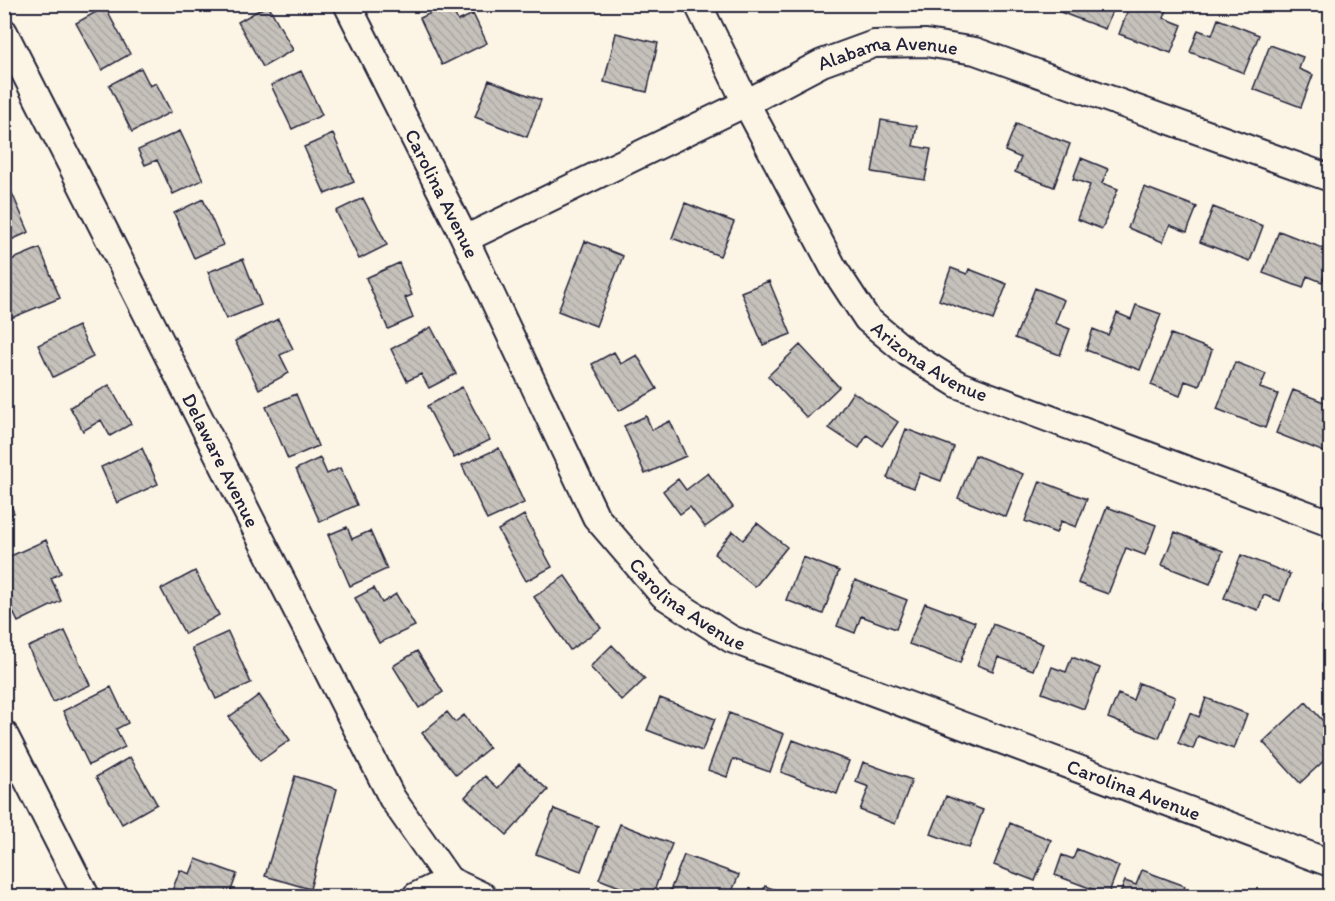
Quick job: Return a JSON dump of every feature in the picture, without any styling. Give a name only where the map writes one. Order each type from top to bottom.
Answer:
[{"type":"street","name":"Carolina Avenue","points":[[347,4],[465,239],[596,517],[663,595],[731,639],[1330,863]]},
{"type":"street","name":"Arizona Avenue","points":[[698,4],[746,103],[833,267],[867,319],[909,354],[958,385],[1330,523]]},
{"type":"street","name":"Delaware Avenue","points":[[4,32],[392,798],[449,880]]},
{"type":"street","name":"Alabama Avenue","points":[[465,239],[746,103],[822,63],[873,44],[926,43],[975,51],[1330,178]]},
{"type":"street","points":[[4,734],[86,897]]},
{"type":"street","points":[[416,897],[449,880],[483,897]]},
{"type":"building","points":[[450,4],[458,21],[473,14],[487,43],[442,65],[420,18]]},
{"type":"building","points":[[787,4],[806,4],[804,11]]},
{"type":"building","points":[[1057,4],[1115,4],[1105,29],[1055,10]]},
{"type":"building","points":[[1130,4],[1168,7],[1164,18],[1182,25],[1171,53],[1119,34]]},
{"type":"building","points":[[268,5],[293,50],[263,67],[238,22]]},
{"type":"building","points":[[105,7],[130,54],[102,70],[76,23]]},
{"type":"building","points":[[1218,19],[1259,35],[1244,73],[1190,52],[1198,30],[1212,35]]},
{"type":"building","points":[[616,33],[658,43],[647,92],[604,82]]},
{"type":"building","points":[[1270,45],[1303,57],[1299,69],[1313,75],[1301,107],[1253,89]]},
{"type":"building","points":[[141,68],[150,86],[156,83],[171,112],[132,132],[109,85]]},
{"type":"building","points":[[301,71],[322,115],[292,129],[271,85]]},
{"type":"building","points":[[489,80],[541,100],[527,137],[475,117]]},
{"type":"building","points":[[1330,93],[1330,111],[1324,109]]},
{"type":"building","points":[[881,120],[917,126],[913,146],[931,149],[925,180],[872,172]]},
{"type":"building","points":[[1016,124],[1070,144],[1054,187],[1015,172],[1021,158],[1005,151]]},
{"type":"building","points":[[180,131],[203,180],[173,194],[157,160],[145,165],[138,150]]},
{"type":"building","points":[[333,134],[354,182],[325,194],[304,147]]},
{"type":"building","points":[[1081,158],[1108,169],[1102,183],[1118,189],[1102,229],[1077,219],[1090,185],[1073,179]]},
{"type":"building","points":[[8,184],[29,232],[4,243],[4,186]]},
{"type":"building","points":[[1144,187],[1197,207],[1187,232],[1170,225],[1163,242],[1128,228]]},
{"type":"building","points":[[363,198],[387,245],[359,259],[336,211]]},
{"type":"building","points":[[203,199],[223,245],[194,258],[174,213]]},
{"type":"building","points":[[685,203],[734,222],[720,256],[672,238]]},
{"type":"building","points":[[1213,207],[1263,226],[1250,261],[1200,242]]},
{"type":"building","points":[[1279,231],[1330,251],[1330,259],[1322,282],[1307,276],[1303,288],[1263,273]]},
{"type":"building","points":[[585,241],[623,256],[596,326],[558,311]]},
{"type":"building","points":[[40,248],[60,298],[4,321],[4,289],[12,285],[4,263]]},
{"type":"building","points":[[243,259],[261,305],[226,319],[208,272]]},
{"type":"building","points":[[399,263],[412,295],[405,298],[413,318],[388,329],[366,278]]},
{"type":"building","points":[[951,268],[967,274],[969,269],[1007,284],[993,320],[939,300]]},
{"type":"building","points":[[769,281],[791,334],[763,345],[741,292]]},
{"type":"building","points":[[1035,288],[1064,300],[1055,323],[1070,329],[1060,355],[1015,338]]},
{"type":"building","points":[[1136,305],[1161,314],[1140,370],[1086,350],[1093,329],[1108,335],[1117,313],[1131,319]]},
{"type":"building","points":[[278,319],[293,349],[280,355],[289,373],[259,389],[235,341]]},
{"type":"building","points":[[78,326],[93,357],[53,377],[38,345]]},
{"type":"building","points":[[431,327],[456,374],[429,388],[421,374],[407,381],[391,349]]},
{"type":"building","points":[[1171,334],[1212,350],[1199,386],[1185,381],[1180,396],[1151,385]]},
{"type":"building","points":[[800,345],[839,387],[807,418],[768,376]]},
{"type":"building","points":[[614,352],[621,364],[637,355],[657,389],[619,411],[592,364]]},
{"type":"building","points":[[1235,362],[1266,374],[1260,388],[1278,394],[1265,428],[1217,409]]},
{"type":"building","points":[[109,385],[131,424],[110,436],[101,420],[83,431],[70,407]]},
{"type":"building","points":[[462,387],[490,440],[454,458],[427,406]]},
{"type":"building","points":[[1293,390],[1329,404],[1323,420],[1330,422],[1329,454],[1276,433]]},
{"type":"building","points":[[853,392],[898,422],[882,446],[867,435],[859,448],[829,428]]},
{"type":"building","points":[[296,394],[318,446],[288,459],[266,407]]},
{"type":"building","points":[[646,416],[652,430],[670,421],[686,456],[645,474],[624,426]]},
{"type":"building","points":[[906,429],[954,447],[941,481],[920,473],[914,488],[887,478]]},
{"type":"building","points":[[142,448],[158,484],[117,503],[101,467]]},
{"type":"building","points":[[499,448],[524,503],[487,520],[462,465]]},
{"type":"building","points":[[975,455],[1023,474],[1006,517],[958,498]]},
{"type":"building","points":[[320,458],[327,474],[340,468],[357,505],[320,522],[296,469]]},
{"type":"building","points":[[708,473],[733,507],[705,527],[690,507],[680,514],[663,491],[678,479],[686,490]]},
{"type":"building","points":[[4,474],[11,489],[5,492],[14,513],[4,518]]},
{"type":"building","points":[[1040,481],[1087,499],[1076,527],[1061,521],[1056,533],[1025,521]]},
{"type":"building","points":[[1107,507],[1156,525],[1145,555],[1126,548],[1108,594],[1078,583]]},
{"type":"building","points":[[524,515],[552,567],[526,581],[498,530]]},
{"type":"building","points":[[757,523],[787,547],[755,587],[714,554],[733,531],[743,540]]},
{"type":"building","points":[[347,527],[352,539],[370,531],[387,569],[350,586],[328,535]]},
{"type":"building","points":[[1175,532],[1223,551],[1210,584],[1162,565]]},
{"type":"building","points":[[46,540],[61,573],[51,578],[61,601],[18,622],[4,593],[4,559]]},
{"type":"building","points":[[1241,555],[1290,574],[1280,601],[1264,595],[1258,610],[1224,598]]},
{"type":"building","points":[[803,557],[839,571],[823,614],[786,600]]},
{"type":"building","points":[[195,571],[219,615],[185,634],[161,589]]},
{"type":"building","points":[[565,576],[601,628],[570,650],[534,597]]},
{"type":"building","points":[[855,580],[907,600],[896,629],[861,616],[855,633],[837,626]]},
{"type":"building","points":[[374,588],[382,603],[396,594],[415,626],[379,643],[355,598]]},
{"type":"building","points":[[925,603],[975,622],[960,663],[909,644]]},
{"type":"building","points":[[1330,604],[1330,664],[1325,664],[1323,605]]},
{"type":"building","points":[[993,624],[1043,644],[1033,670],[998,657],[993,671],[977,665]]},
{"type":"building","points":[[65,631],[90,685],[53,702],[28,647]]},
{"type":"building","points":[[228,632],[251,683],[216,699],[192,648]]},
{"type":"building","points":[[612,645],[645,679],[622,701],[590,667]]},
{"type":"building","points":[[417,651],[443,692],[419,708],[393,666]]},
{"type":"building","points":[[1072,657],[1100,668],[1084,709],[1042,693],[1052,667],[1066,672]]},
{"type":"building","points":[[1139,683],[1175,697],[1159,738],[1108,718],[1118,694],[1133,700]]},
{"type":"building","points":[[111,687],[128,723],[116,729],[125,747],[89,765],[63,711]]},
{"type":"building","points":[[259,695],[290,740],[260,761],[229,717]]},
{"type":"building","points":[[660,698],[715,719],[702,751],[647,730]]},
{"type":"building","points":[[1206,698],[1247,714],[1234,749],[1198,736],[1193,749],[1178,743],[1190,713],[1199,717]]},
{"type":"building","points":[[1306,702],[1330,729],[1330,755],[1300,783],[1263,742]]},
{"type":"building","points":[[447,712],[455,722],[464,715],[489,748],[456,775],[422,733]]},
{"type":"building","points":[[729,713],[784,734],[770,772],[733,759],[727,777],[708,770]]},
{"type":"building","points":[[793,740],[849,761],[837,794],[781,772]]},
{"type":"building","points":[[130,757],[157,804],[122,824],[96,777]]},
{"type":"building","points":[[863,762],[912,780],[895,824],[860,810],[869,787],[856,782]]},
{"type":"building","points":[[519,764],[548,790],[507,835],[465,797],[485,776],[498,788]]},
{"type":"building","points":[[295,776],[337,789],[310,889],[265,876]]},
{"type":"building","points":[[946,796],[983,810],[969,848],[931,834]]},
{"type":"building","points":[[554,809],[598,826],[581,871],[536,854]]},
{"type":"building","points":[[1010,823],[1051,840],[1035,881],[994,865]]},
{"type":"building","points":[[620,824],[672,844],[652,896],[643,896],[599,879]]},
{"type":"building","points":[[1077,849],[1119,866],[1108,895],[1055,875],[1062,855],[1073,859]]},
{"type":"building","points":[[684,855],[739,875],[730,896],[668,896]]},
{"type":"building","points":[[196,859],[237,874],[229,896],[170,896],[180,870],[190,874]]},
{"type":"building","points":[[1142,870],[1185,886],[1182,896],[1119,896],[1125,881],[1136,885]]},
{"type":"building","points":[[765,886],[792,896],[761,896]]}]
